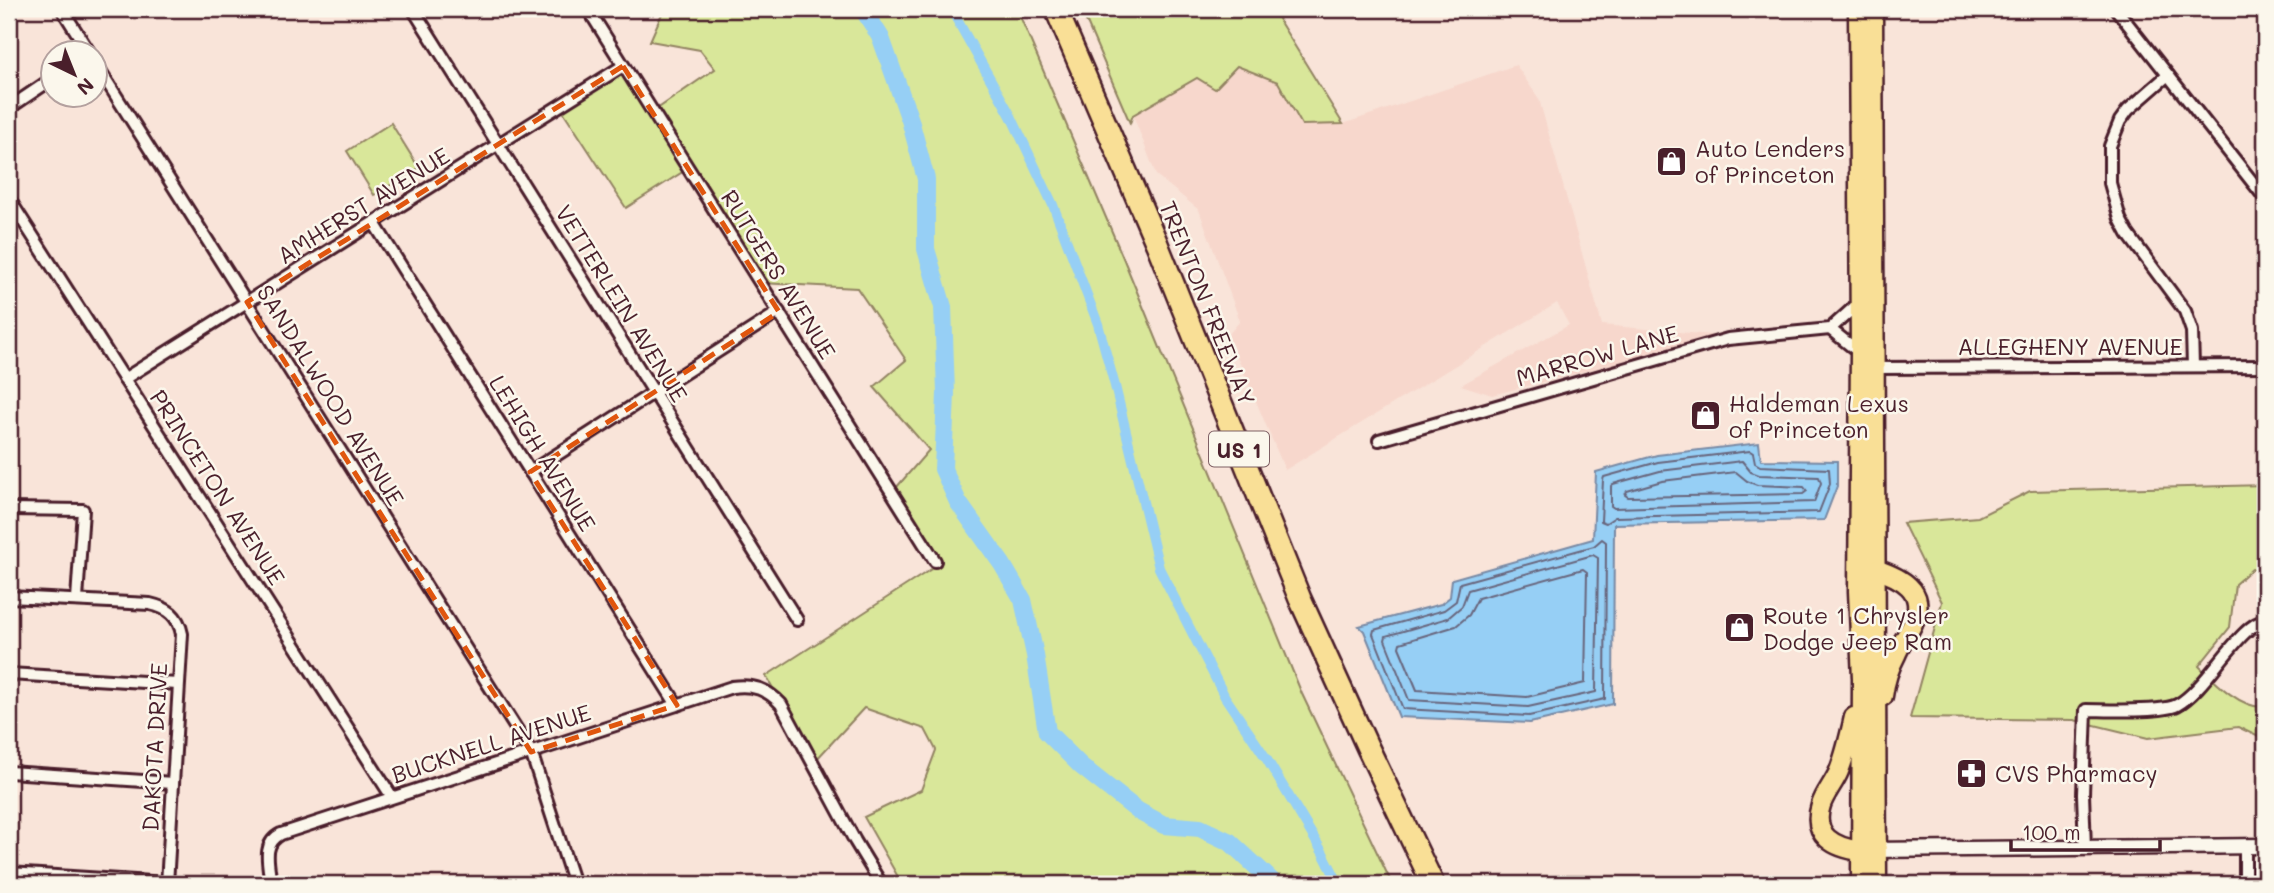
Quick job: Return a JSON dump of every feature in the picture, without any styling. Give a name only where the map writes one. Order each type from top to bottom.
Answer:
[{"type":"highway","name":"TRENTON FREEWAY","points":[[1041,9],[1158,283],[1273,569],[1355,754],[1418,884]]},
{"type":"highway","name":"TRENTON FREEWAY","points":[[1056,9],[1157,244],[1300,599],[1367,748],[1433,884]]},
{"type":"main road","points":[[1858,9],[1864,578],[1876,745]]},
{"type":"main road","points":[[1873,9],[1875,368],[1864,578],[1862,679],[1869,850],[1877,884]]},
{"type":"main road","points":[[1861,884],[1869,850],[1876,745],[1885,684],[1896,653],[1914,622],[1917,604],[1910,586],[1903,580],[1864,578]]},
{"type":"main road","points":[[1862,679],[1845,756],[1819,816],[1829,840],[1844,849],[1869,850]]},
{"type":"street","points":[[62,9],[80,38]]},
{"type":"street","name":"VETTERLEIN AVENUE","points":[[413,9],[797,620]]},
{"type":"street","name":"RUTGERS AVENUE","points":[[588,9],[935,561]]},
{"type":"street","points":[[2116,9],[2265,198]]},
{"type":"street","name":"AMHERST AVENUE","points":[[124,379],[624,66]]},
{"type":"street","points":[[2168,75],[2128,110],[2120,121],[2110,146],[2110,183],[2116,209],[2128,234],[2190,321],[2193,366]]},
{"type":"street","name":"SANDALWOOD AVENUE","points":[[108,83],[531,751],[573,884]]},
{"type":"street","points":[[9,108],[38,88]]},
{"type":"street","name":"PRINCETON AVENUE","points":[[9,199],[392,797]]},
{"type":"street","name":"LEHIGH AVENUE","points":[[374,223],[677,705]]},
{"type":"street","points":[[1860,302],[1830,330],[1860,353]]},
{"type":"street","points":[[530,472],[779,312]]},
{"type":"street","name":"MARROW LANE","points":[[1379,440],[1728,339],[1830,330]]},
{"type":"street","name":"ALLEGHENY AVENUE","points":[[1875,368],[2265,366]]},
{"type":"street","points":[[9,509],[83,510],[77,599],[9,597]]},
{"type":"street","name":"DAKOTA DRIVE","points":[[77,599],[150,604],[164,608],[180,623],[182,634],[167,884]]},
{"type":"street","points":[[2085,848],[2085,710],[2144,710],[2176,705],[2207,679],[2241,635],[2259,621],[2265,621]]},
{"type":"street","points":[[9,674],[178,684]]},
{"type":"street","name":"BUCKNELL AVENUE","points":[[271,884],[267,856],[270,841],[281,834],[531,751],[744,685],[755,686],[774,696],[781,704],[881,884]]},
{"type":"street","points":[[9,772],[173,783]]},
{"type":"street","points":[[2245,846],[2245,884]]},
{"type":"street","points":[[1869,850],[2265,846]]},
{"type":"street","points":[[9,873],[167,884]]},
{"type":"highlighted area","points":[[623,66],[779,312],[530,472],[677,705],[531,752],[247,302]]},
{"type":"shaded area","points":[[1516,65],[1539,99],[1602,325],[1723,336],[1492,395],[1461,385],[1569,325],[1557,303],[1285,470],[1228,335],[1240,321],[1199,210],[1156,175],[1133,115],[1197,78],[1215,89],[1237,66],[1278,82],[1302,125],[1343,124]]},
{"type":"green space","points":[[664,9],[1017,9],[1124,260],[1302,694],[1392,884],[902,884],[864,817],[921,790],[936,750],[925,729],[864,708],[815,761],[766,676],[936,566],[896,488],[929,450],[874,387],[906,360],[857,288],[761,283],[689,168],[626,208],[557,102],[622,61],[654,111],[715,69],[700,50],[650,41]]},
{"type":"green space","points":[[1081,9],[1272,9],[1343,124],[1302,125],[1278,82],[1237,66],[1215,89],[1197,78],[1133,115],[1130,123]]},
{"type":"green space","points":[[391,123],[419,168],[374,195],[347,151]]},
{"type":"green space","points":[[2265,485],[2265,569],[2252,569],[2235,584],[2230,627],[2199,666],[2238,699],[2247,704],[2265,707],[2265,740],[2238,727],[2148,738],[2074,720],[1910,718],[1942,602],[1903,523],[1978,517],[2030,491]]},
{"type":"water","points":[[1759,443],[1761,460],[1837,461],[1837,486],[1824,520],[1614,524],[1613,704],[1530,723],[1399,717],[1364,631],[1359,626],[1441,604],[1450,597],[1452,579],[1593,539],[1596,472],[1657,455]]},
{"type":"waterway","points":[[863,9],[881,38],[910,120],[926,179],[926,249],[943,307],[946,393],[943,469],[958,502],[1002,564],[1023,600],[1047,732],[1081,766],[1138,811],[1164,825],[1200,828],[1230,842],[1275,884]]},
{"type":"waterway","points":[[951,9],[1011,116],[1053,205],[1098,324],[1159,568],[1225,697],[1266,758],[1339,884]]},
{"type":"place","name":"Auto Lenders of Princeton","points":[[1672,161]]},
{"type":"place","name":"Haldeman Lexus of Princeton","points":[[1706,416]]},
{"type":"place","name":"Route 1 Chrysler Dodge Jeep Ram","points":[[1740,628]]},
{"type":"place","name":"CVS Pharmacy","points":[[1972,773]]}]
